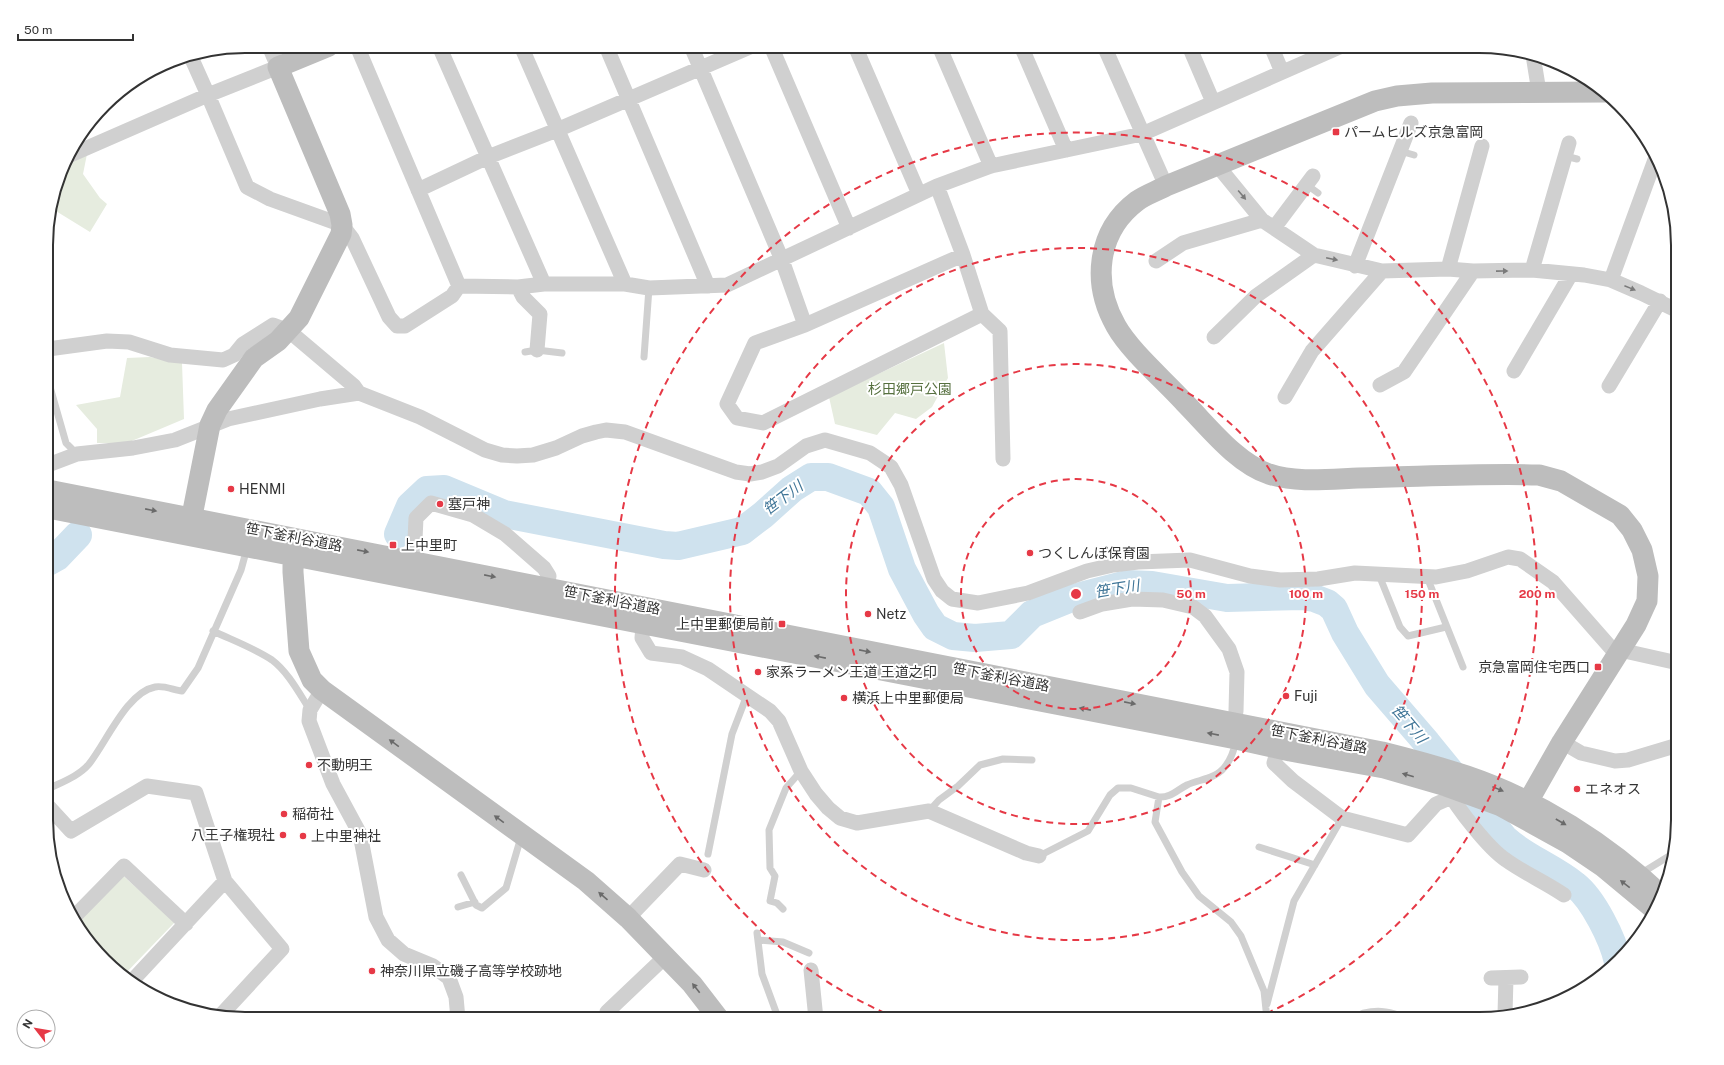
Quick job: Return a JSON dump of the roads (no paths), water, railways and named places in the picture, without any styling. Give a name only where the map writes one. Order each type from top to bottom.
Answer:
[{"type":"street","points":[[189,526],[210,425],[217,410],[254,358],[278,342],[299,318],[338,241],[342,226],[340,214],[272,53]]},
{"type":"street","points":[[77,152],[208,95],[312,53]]},
{"type":"street","points":[[361,53],[460,286]]},
{"type":"street","points":[[442,53],[544,284]]},
{"type":"street","points":[[524,53],[625,284]]},
{"type":"street","points":[[609,53],[708,286]]},
{"type":"street","points":[[694,53],[782,260],[805,325]]},
{"type":"street","points":[[418,190],[488,157],[557,130],[736,53]]},
{"type":"street","points":[[774,53],[849,228]]},
{"type":"street","points":[[858,53],[919,194]]},
{"type":"street","points":[[942,53],[991,166]]},
{"type":"street","points":[[1024,53],[1066,150]]},
{"type":"street","points":[[1107,53],[1166,186]]},
{"type":"street","points":[[1192,53],[1213,102]]},
{"type":"street","points":[[1274,53],[1282,72]]},
{"type":"street","points":[[460,286],[518,287],[544,284],[625,284],[649,288],[727,285],[937,186],[991,166],[1142,134],[1326,53]]},
{"type":"street","points":[[193,61],[247,187],[270,199],[342,226],[352,238],[389,318],[398,326],[405,326],[452,296],[460,286]]},
{"type":"street","points":[[1534,61],[1539,92]]},
{"type":"street","points":[[1523,809],[1562,742],[1636,625],[1647,601],[1648,576],[1642,550],[1632,530],[1620,515],[1561,481],[1539,475],[1515,474],[1310,479],[1288,478],[1269,474],[1251,465],[1229,448],[1132,347],[1116,327],[1102,294],[1100,274],[1103,254],[1110,234],[1120,219],[1137,201],[1166,186],[1376,101],[1397,96],[1432,93],[1595,92]]},
{"type":"street","points":[[1355,266],[1411,123]]},
{"type":"street","points":[[1448,269],[1482,146]]},
{"type":"street","points":[[1532,270],[1570,153]]},
{"type":"street","points":[[1217,165],[1268,224],[1314,255],[1335,259],[1355,266],[1382,270],[1532,270],[1571,274],[1611,280],[1671,308]]},
{"type":"street","points":[[1611,280],[1653,165]]},
{"type":"street","points":[[1156,261],[1183,243],[1268,224],[1313,185]]},
{"type":"street","points":[[937,186],[963,255],[982,314],[1000,331],[1003,459]]},
{"type":"street","points":[[963,255],[805,325],[755,343],[727,404],[737,418],[763,423],[982,314]]},
{"type":"street","points":[[1214,337],[1256,296],[1314,255]]},
{"type":"street","points":[[1284,397],[1312,351],[1382,270]]},
{"type":"street","points":[[1380,385],[1404,372],[1473,271]]},
{"type":"street","points":[[1514,371],[1571,274]]},
{"type":"street","points":[[518,287],[523,297],[540,314],[531,351]]},
{"type":"street","points":[[1609,386],[1660,302]]},
{"type":"street","points":[[53,348],[107,341],[129,342],[170,355],[223,360],[234,355],[243,344],[273,325],[289,331],[354,386],[359,393]]},
{"type":"street","points":[[53,463],[78,454],[132,448],[175,440],[210,425],[244,415],[320,399],[359,393],[420,416],[485,450],[502,455],[533,455],[556,448],[582,436],[606,430],[625,432],[736,472],[750,474],[762,472],[778,466],[806,446],[824,440],[870,453],[891,467],[901,485],[934,579],[942,591],[952,599],[978,603],[993,601],[1028,592],[1087,571],[1138,562],[1190,560],[1250,576],[1280,580],[1318,579],[1355,573],[1436,577],[1467,572],[1508,557],[1520,560],[1554,582],[1611,648],[1671,661]]},
{"type":"street","name":"笹下釜利谷道路","points":[[53,491],[189,526],[1280,741],[1384,768],[1449,791],[1523,809],[1600,844],[1657,892]]},
{"type":"street","points":[[414,561],[416,518],[431,503],[473,515],[505,534],[544,568],[549,576],[547,587]]},
{"type":"street","name":"笹下釜利谷道路","points":[[53,509],[189,526]]},
{"type":"street","points":[[295,547],[294,604],[299,651],[312,680],[322,690],[586,881],[628,918],[666,956],[692,984],[714,1012]]},
{"type":"street","name":"笹下釜利谷道路","points":[[295,547],[414,561],[547,587],[644,615]]},
{"type":"street","points":[[1080,612],[1102,604],[1132,599],[1163,600],[1194,607],[1205,616],[1229,650],[1237,672],[1235,731]]},
{"type":"street","points":[[644,615],[642,638],[651,653],[682,658],[708,669],[770,711],[779,721],[801,771],[828,808],[840,818],[857,823],[929,811],[1026,853],[1039,856]]},
{"type":"street","points":[[322,690],[310,710],[309,721],[333,784],[360,834],[376,917],[388,940],[404,954],[433,966],[449,978],[456,997],[457,1012]]},
{"type":"street","points":[[1280,741],[1274,763],[1293,781],[1342,818],[1408,835],[1449,791],[1491,847],[1503,859],[1564,895]]},
{"type":"street","name":"笹下釜利谷道路","points":[[1280,741],[1382,752],[1429,764],[1507,792],[1523,809],[1568,843],[1602,866],[1650,906]]},
{"type":"street","points":[[1562,742],[1581,753],[1615,760],[1628,760],[1671,747]]},
{"type":"street","points":[[53,811],[71,831],[147,786],[196,793],[225,882],[282,949],[225,1011]]},
{"type":"street","points":[[628,918],[680,864],[704,870]]},
{"type":"street","points":[[78,913],[124,866],[186,924]]},
{"type":"street","points":[[135,978],[225,882]]},
{"type":"street","points":[[607,1012],[666,956]]},
{"type":"street","points":[[811,970],[815,1012]]},
{"type":"street","points":[[1491,978],[1521,977]]},
{"type":"street","points":[[1505,1010],[1506,978]]},
{"type":"lane","points":[[1400,151],[1414,155]]},
{"type":"lane","points":[[644,357],[649,288]]},
{"type":"lane","points":[[531,351],[562,353]]},
{"type":"lane","points":[[53,398],[66,443],[78,454]]},
{"type":"lane","points":[[53,786],[79,773],[89,764],[112,728],[140,693],[157,686],[182,691],[198,668],[241,570],[251,538]]},
{"type":"lane","points":[[1379,575],[1400,627],[1408,636],[1446,628]]},
{"type":"lane","points":[[1426,576],[1463,667]]},
{"type":"lane","points":[[213,631],[252,649],[272,661],[290,679],[310,710]]},
{"type":"lane","points":[[708,854],[732,734],[748,696]]},
{"type":"lane","points":[[1039,856],[1088,831],[1110,795],[1118,788],[1131,788],[1158,797],[1163,797],[1176,792],[1186,785],[1215,776],[1225,768],[1234,751],[1235,731]]},
{"type":"lane","points":[[929,811],[939,800],[958,786],[980,765],[1003,759],[1032,760]]},
{"type":"lane","points":[[783,909],[776,903],[770,901],[775,876],[770,868],[769,830],[786,788],[801,771]]},
{"type":"lane","points":[[1158,797],[1155,822],[1182,872],[1199,896],[1226,917],[1240,936],[1264,990],[1266,1012]]},
{"type":"lane","points":[[1265,1009],[1294,901],[1342,818]]},
{"type":"lane","points":[[461,875],[475,902],[482,908],[506,888],[521,835]]},
{"type":"lane","points":[[1259,847],[1315,865]]},
{"type":"lane","points":[[1638,875],[1667,857]]},
{"type":"lane","points":[[458,907],[475,902]]},
{"type":"lane","points":[[776,1012],[762,974],[758,936],[783,942],[809,953]]},
{"type":"waterway","name":"笹下川","points":[[398,534],[410,506],[427,490],[444,489],[504,514],[664,545],[678,546],[742,531],[763,515],[792,489],[811,477],[828,477],[869,492],[881,507],[902,569],[926,614],[935,627],[953,636],[975,638],[1011,635],[1032,614],[1069,599],[1127,584],[1152,585],[1227,598],[1302,596],[1314,598],[1327,603],[1334,609],[1345,633],[1377,685],[1427,743],[1505,839],[1522,852],[1567,879],[1582,891],[1595,909],[1607,931],[1616,955]]},
{"type":"waterway","name":"笹下川","points":[[53,559],[78,535]]},
{"type":"place","name":"パームヒルズ京急富岡","points":[[1336,132]]},
{"type":"place","name":"HENMI","points":[[231,489]]},
{"type":"place","name":"塞戸神","points":[[440,504]]},
{"type":"place","name":"上中里町","points":[[393,545]]},
{"type":"place","name":"つくしんぼ保育園","points":[[1030,553]]},
{"type":"place","name":"Netz","points":[[868,614]]},
{"type":"place","name":"上中里郵便局前","points":[[782,624]]},
{"type":"place","name":"京急富岡住宅西口","points":[[1598,667]]},
{"type":"place","name":"家系ラーメン王道 王道之印","points":[[758,672]]},
{"type":"place","name":"Fuji","points":[[1286,696]]},
{"type":"place","name":"横浜上中里郵便局","points":[[844,698]]},
{"type":"place","name":"不動明王","points":[[309,765]]},
{"type":"place","name":"エネオス","points":[[1577,789]]},
{"type":"place","name":"稲荷社","points":[[284,814]]},
{"type":"place","name":"八王子権現社","points":[[283,835]]},
{"type":"place","name":"上中里神社","points":[[303,836]]},
{"type":"place","name":"神奈川県立磯子高等学校跡地","points":[[372,971]]},
{"type":"park label","name":"杉田郷戸公園","points":[[910,389]]}]
